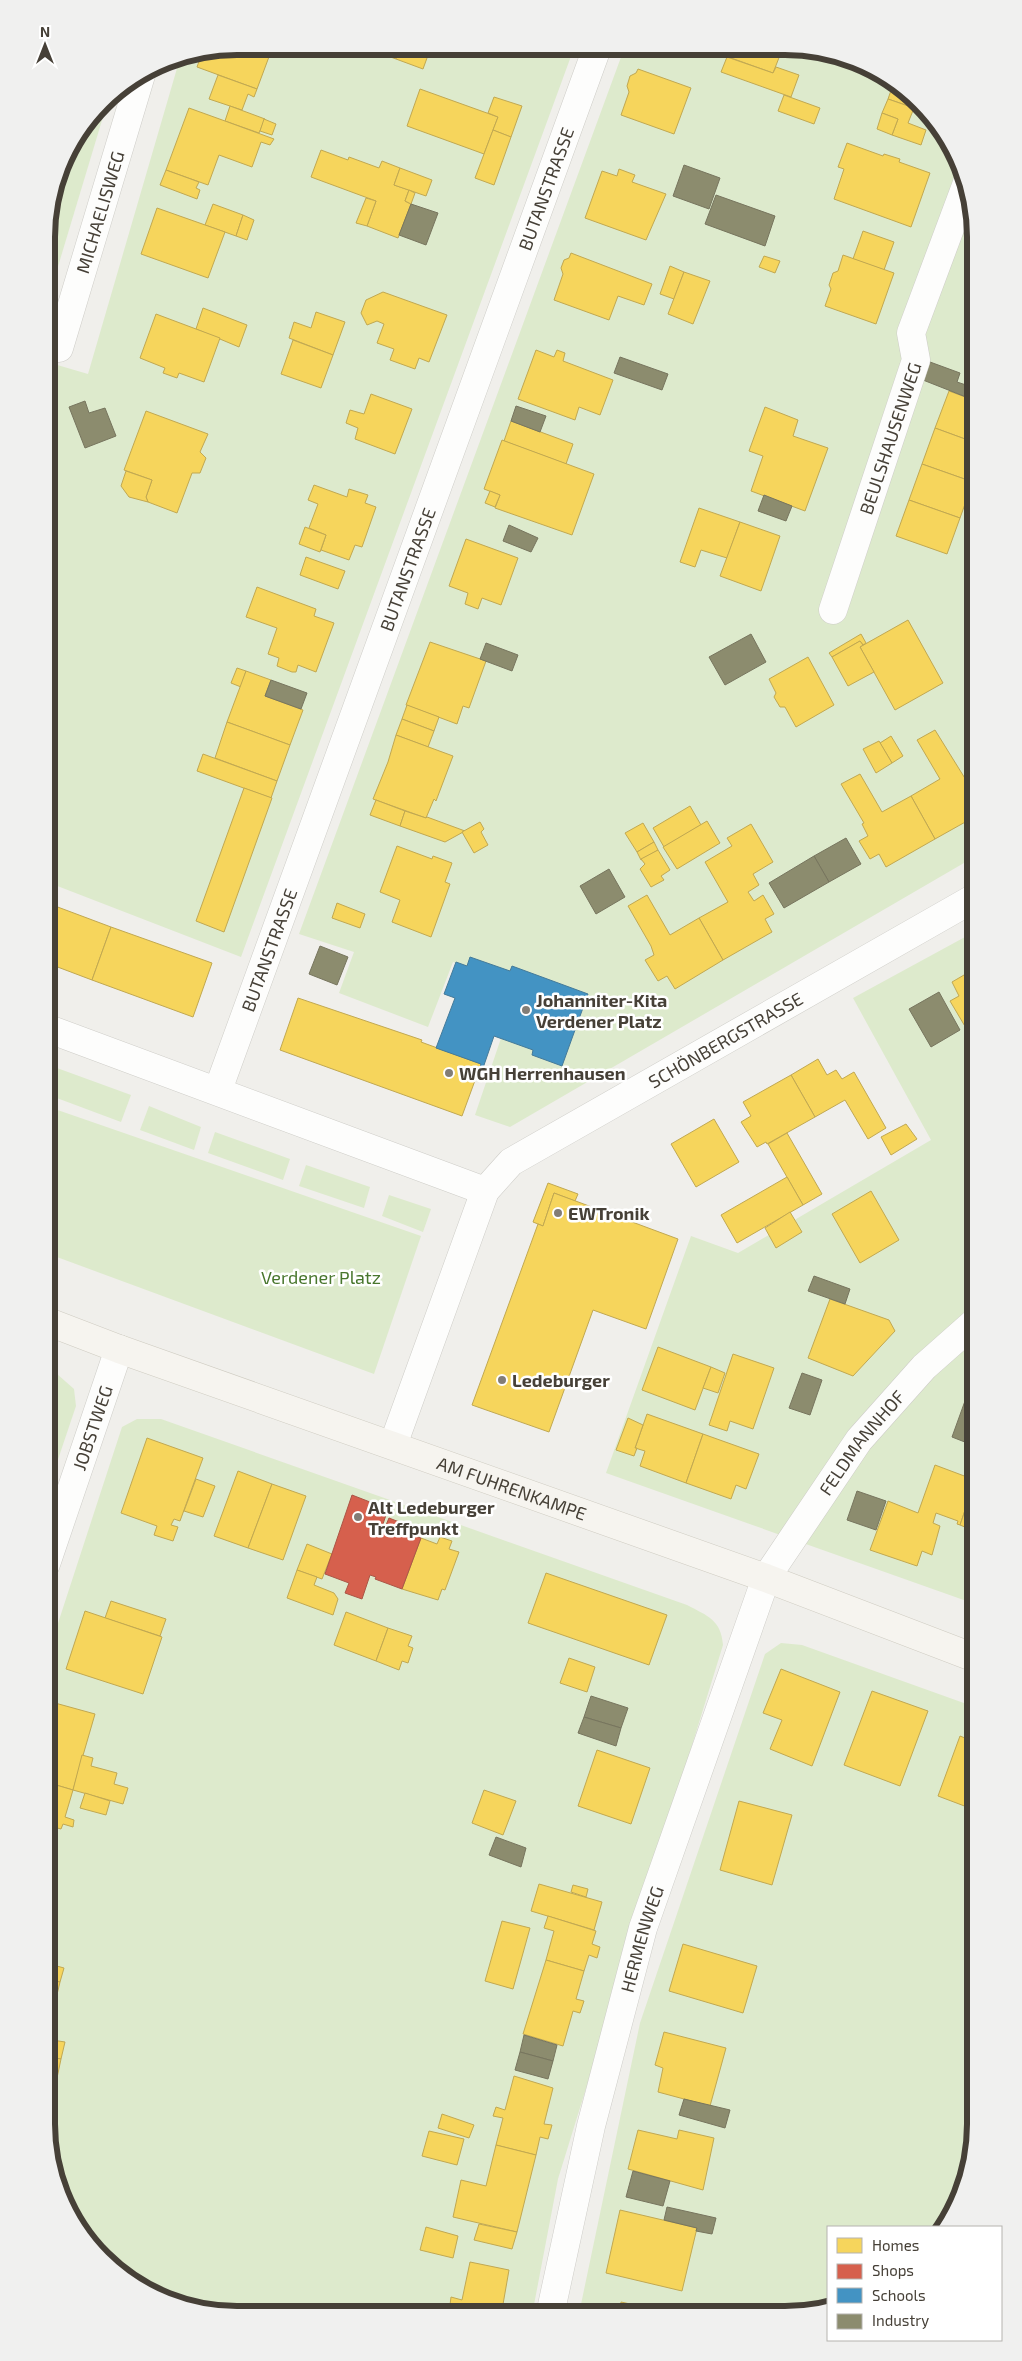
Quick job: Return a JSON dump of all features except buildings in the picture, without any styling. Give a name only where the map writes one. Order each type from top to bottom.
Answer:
[{"type":"street","name":"BUTANSTRASSE","points":[[218,1090],[594,55]]},
{"type":"street","name":"MICHAELISWEG","points":[[59,348],[138,84]]},
{"type":"street","name":"BEULSHAUSENWEG","points":[[833,610],[916,360],[911,333],[962,196]]},
{"type":"street","name":"SCHÖNBERGSTRASSE","points":[[485,1192],[510,1162],[967,902]]},
{"type":"street","points":[[55,1031],[218,1090],[485,1192],[394,1445]]},
{"type":"street","name":"AM FUHRENKAMPE","points":[[55,1324],[119,1349],[766,1578],[967,1655]]},
{"type":"street","name":"FELDMANNHOF","points":[[766,1578],[859,1440],[924,1367],[967,1329]]},
{"type":"street","name":"JOBSTWEG","points":[[55,1537],[119,1349]]},
{"type":"street","name":"HERMENWEG","points":[[552,2306],[591,2126],[643,1928],[766,1578]]},
{"type":"green space","points":[[225,55],[571,55],[241,957],[55,885],[55,364],[88,374],[178,65],[190,61]]},
{"type":"green space","points":[[622,55],[797,55],[832,61],[876,79],[914,108],[943,146],[961,190],[967,225],[967,861],[510,1127],[475,1115],[518,988],[453,962],[428,1027],[339,993],[354,952],[299,934]]},
{"type":"green space","points":[[105,112],[55,276],[55,225],[61,190],[79,146]]},
{"type":"green space","points":[[967,936],[967,1601],[606,1473],[691,1236],[738,1253],[931,1140],[853,998]]},
{"type":"green space","points":[[55,1067],[131,1095],[121,1122],[55,1097]]},
{"type":"green space","points":[[149,1106],[201,1127],[194,1150],[140,1130]]},
{"type":"green space","name":"Verdener Platz","points":[[55,1109],[421,1236],[374,1374],[55,1256]]},
{"type":"green space","points":[[215,1132],[290,1159],[283,1180],[208,1153]]},
{"type":"green space","points":[[306,1165],[370,1187],[364,1208],[299,1186]]},
{"type":"green space","points":[[389,1195],[431,1209],[423,1232],[382,1216]]},
{"type":"green space","points":[[55,1373],[74,1389],[76,1406],[55,1468]]},
{"type":"green space","points":[[137,1419],[161,1419],[687,1605],[707,1616],[716,1624],[719,1630],[723,1645],[558,2179],[534,2306],[225,2306],[190,2300],[146,2282],[126,2268],[100,2244],[79,2215],[61,2171],[55,2136],[55,1632],[122,1427]]},
{"type":"green space","points":[[781,1643],[802,1645],[967,1704],[967,2136],[961,2171],[943,2215],[935,2226],[827,2226],[827,2301],[797,2306],[581,2306],[640,2023],[765,1654]]},
{"type":"place","name":"Johanniter-Kita Verdener Platz","points":[[526,1010]]},
{"type":"place","name":"WGH Herrenhausen","points":[[449,1073]]},
{"type":"place","name":"EWTronik","points":[[558,1213]]},
{"type":"place","name":"Ledeburger","points":[[502,1380]]},
{"type":"place","name":"Alt Ledeburger Treffpunkt","points":[[358,1517]]}]
